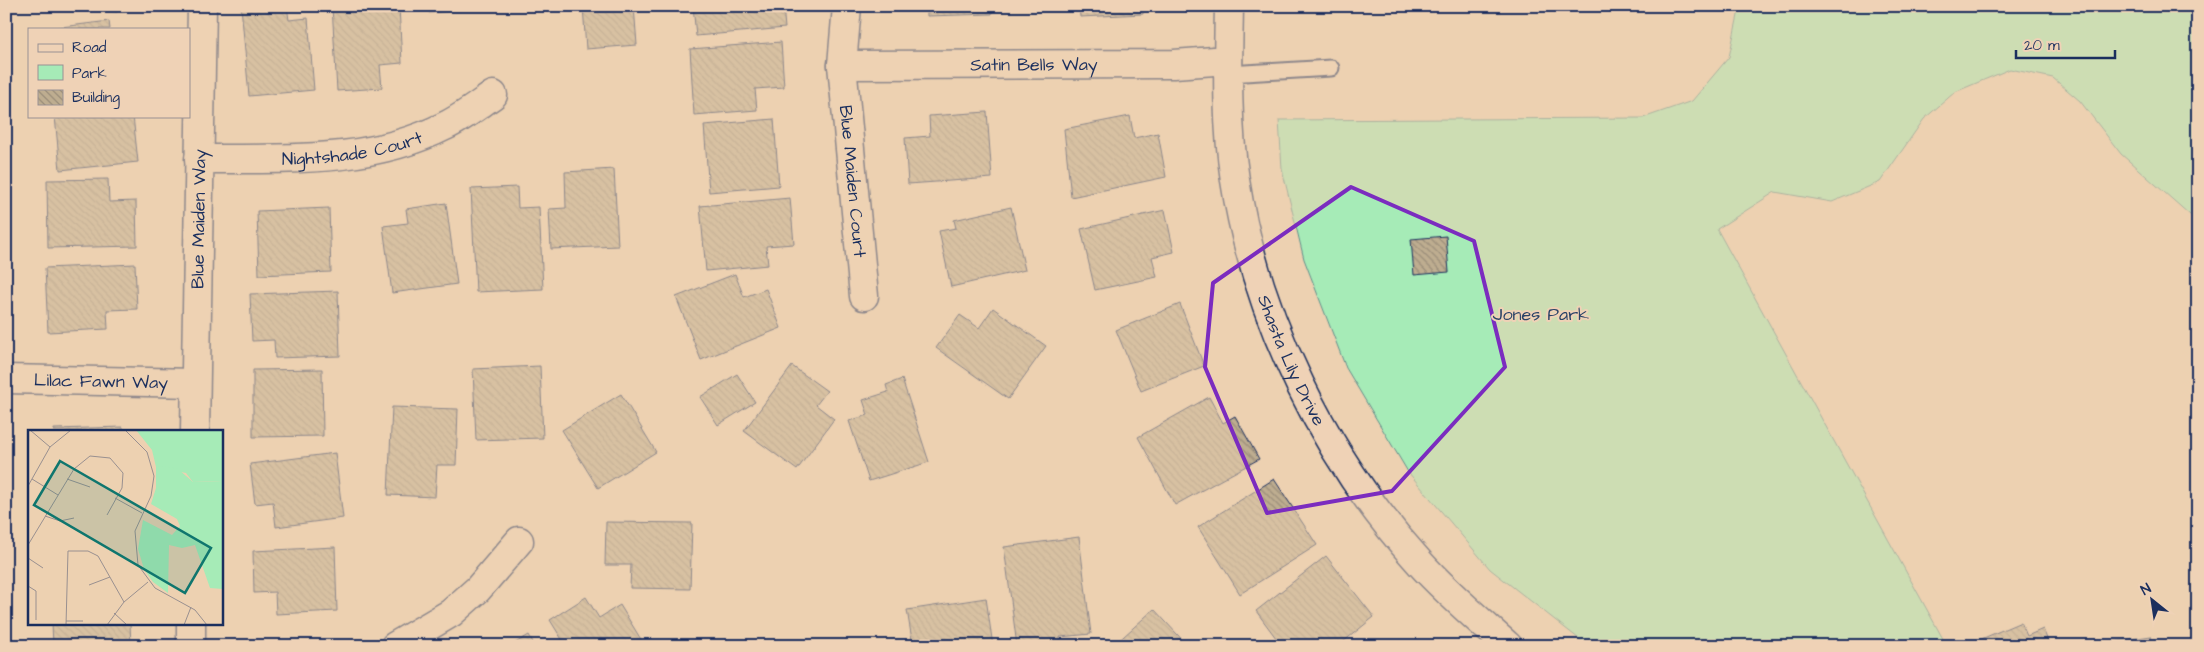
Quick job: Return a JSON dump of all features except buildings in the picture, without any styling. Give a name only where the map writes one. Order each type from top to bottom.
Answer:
[{"type":"street","name":"Blue Maiden Way","points":[[195,430],[202,6]]},
{"type":"street","points":[[842,65],[847,6]]},
{"type":"street","name":"Shasta Lily Drive","points":[[1229,6],[1228,67],[1235,180],[1252,256],[1291,367],[1348,470],[1394,533],[1449,593],[1508,646]]},
{"type":"street","name":"Satin Bells Way","points":[[842,65],[1174,64],[1228,67]]},
{"type":"street","name":"Blue Maiden Court","points":[[842,65],[864,296]]},
{"type":"street","name":"Nightshade Court","points":[[199,159],[341,157],[377,151],[412,140],[446,126],[493,96]]},
{"type":"street","name":"Lilac Fawn Way","points":[[6,379],[195,383]]},
{"type":"street","points":[[396,646],[464,601],[478,589],[519,541]]},
{"type":"street","points":[[191,646],[192,624]]},
{"type":"lane","points":[[1228,67],[1331,68]]},
{"type":"highlighted area","points":[[1351,187],[1474,241],[1505,367],[1392,491],[1267,513],[1205,367],[1213,283]]},
{"type":"green space","name":"Jones Park","points":[[1740,6],[2198,6],[2198,222],[2121,154],[2080,101],[2053,78],[2010,69],[1955,92],[1924,119],[1880,182],[1832,202],[1775,192],[1717,229],[1947,646],[1588,646],[1490,569],[1408,472],[1346,368],[1304,259],[1282,169],[1279,120],[1643,118],[1692,101],[1729,57]]}]
